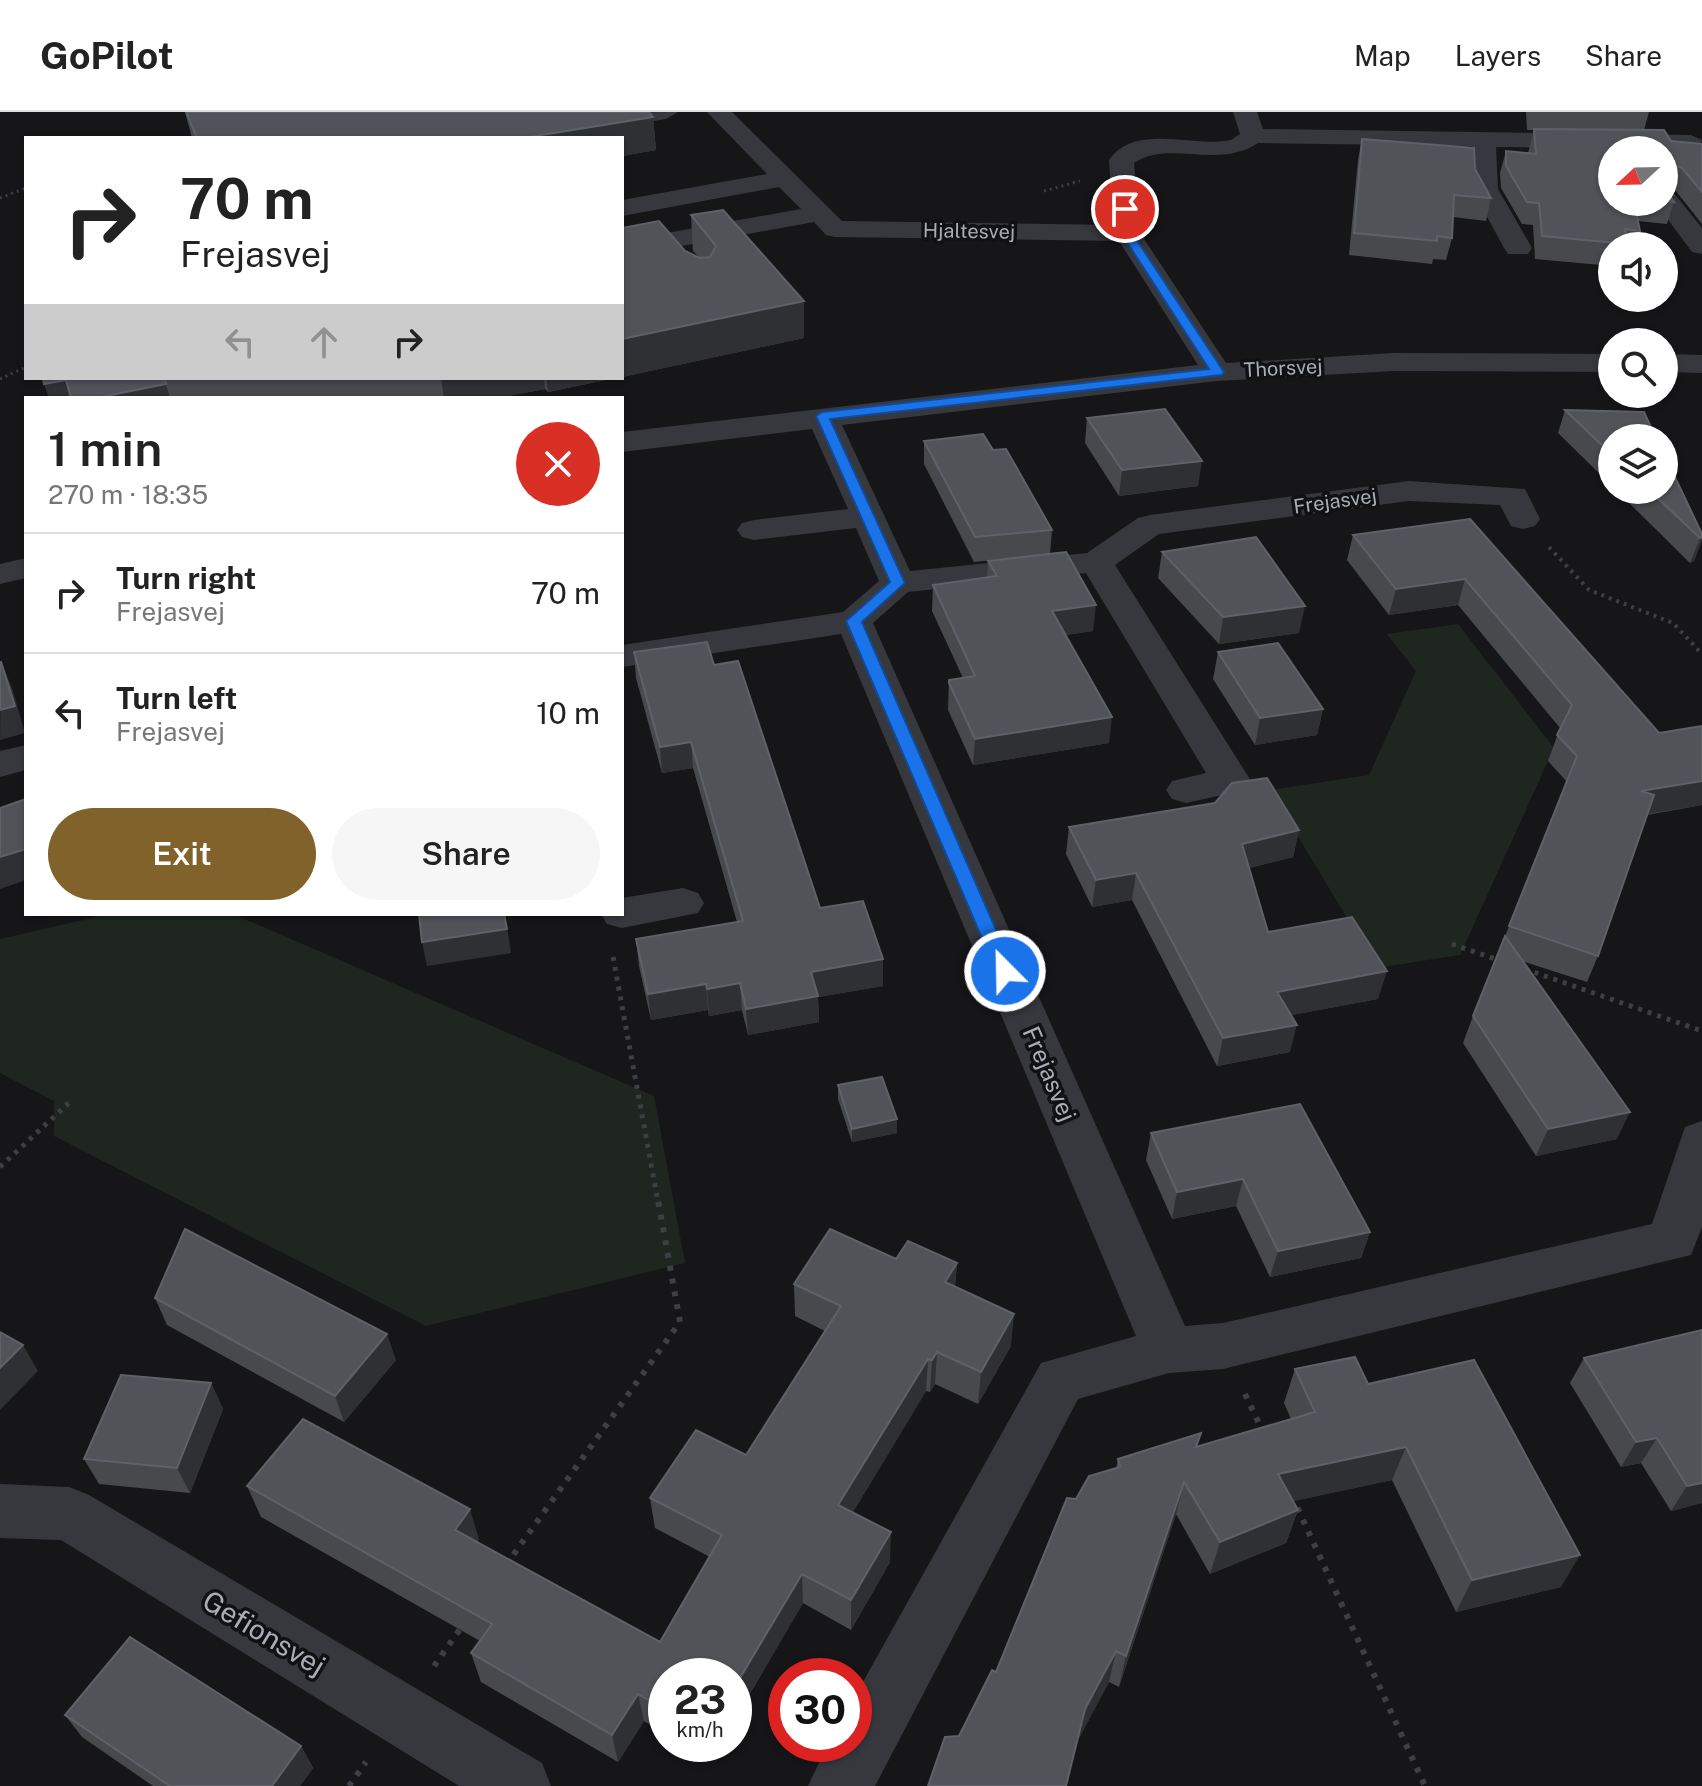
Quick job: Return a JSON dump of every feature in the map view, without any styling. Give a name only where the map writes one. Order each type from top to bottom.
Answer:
[{"type":"street","points":[[513,136],[666,112]]},
{"type":"street","name":"Hjaltesvej","points":[[719,112],[835,229],[1127,233]]},
{"type":"street","points":[[1217,372],[1127,233],[1121,160],[1128,152],[1147,148],[1231,148],[1244,145],[1249,124],[1598,144]]},
{"type":"street","points":[[1484,139],[1485,189],[1518,248]]},
{"type":"street","points":[[1678,143],[1691,142]]},
{"type":"street","points":[[624,208],[784,179]]},
{"type":"street","points":[[624,249],[676,252],[817,214]]},
{"type":"street","points":[[1678,215],[1702,246]]},
{"type":"street","name":"Thorsvej","points":[[624,442],[822,416],[1217,372],[1394,362],[1598,363]]},
{"type":"street","points":[[1678,363],[1702,364]]},
{"type":"street","points":[[624,656],[854,621],[898,583],[822,416]]},
{"type":"street","name":"Frejasvej","points":[[898,583],[1096,562],[1150,525],[1409,491],[1513,496],[1523,519]]},
{"type":"street","points":[[754,530],[868,517]]},
{"type":"street","points":[[1096,562],[1231,781],[1186,790]]},
{"type":"street","points":[[0,574],[24,568]]},
{"type":"street","name":"Frejasvej","points":[[854,621],[1169,1350]]},
{"type":"street","points":[[0,764],[24,758]]},
{"type":"street","points":[[617,931],[683,903]]},
{"type":"street","points":[[840,1786],[1060,1380],[1169,1350],[1223,1346],[1673,1240],[1702,1140]]},
{"type":"street","name":"Gefionsvej","points":[[0,1511],[69,1514],[519,1786]]},
{"type":"path","points":[[0,198],[24,189]]},
{"type":"path","points":[[0,379],[24,368]]},
{"type":"path","points":[[1523,519],[1589,590],[1673,623],[1702,654]]},
{"type":"path","points":[[499,1575],[680,1322],[617,931]]},
{"type":"path","points":[[1452,944],[1702,1031]]},
{"type":"path","points":[[0,1167],[73,1099]]},
{"type":"path","points":[[1223,1346],[1269,1445]]},
{"type":"path","points":[[1288,1488],[1425,1786]]},
{"type":"path","points":[[349,1786],[472,1613]]},
{"type":"shaded area","points":[[1458,624],[1554,748],[1460,955],[1377,968],[1270,790],[1369,775],[1416,671],[1387,634]]},
{"type":"shaded area","points":[[100,916],[238,916],[654,1096],[685,1263],[426,1326],[54,1136],[54,1101],[0,1073],[0,939]]},
{"type":"building","points":[[186,112],[649,112],[653,117],[535,136],[196,136]]},
{"type":"building","points":[[1534,129],[1664,130],[1668,136],[1598,136],[1598,216],[1637,216],[1640,231],[1598,232],[1598,241],[1542,236],[1539,203],[1527,202],[1506,166],[1506,151],[1536,154]]},
{"type":"building","points":[[1362,139],[1474,148],[1475,169],[1491,198],[1454,195],[1452,238],[1437,236],[1437,241],[1354,233]]},
{"type":"building","points":[[1678,142],[1702,144],[1702,192],[1678,166]]},
{"type":"building","points":[[723,210],[804,301],[624,339],[624,228],[659,221],[685,251],[700,258],[710,257],[716,246],[691,215]]},
{"type":"building","points":[[43,380],[66,380],[44,384]]},
{"type":"building","points":[[66,380],[165,380],[166,384],[106,396],[70,396]]},
{"type":"building","points":[[1165,409],[1202,461],[1122,470],[1087,418]]},
{"type":"building","points":[[1565,410],[1644,412],[1650,424],[1598,424],[1598,442]]},
{"type":"building","points":[[983,434],[993,450],[1006,449],[1052,530],[975,537],[924,441]]},
{"type":"building","points":[[1678,483],[1702,534],[1700,538],[1664,504],[1678,504]]},
{"type":"building","points":[[1470,519],[1659,733],[1702,726],[1702,781],[1641,791],[1654,795],[1598,956],[1509,926],[1577,756],[1557,735],[1572,705],[1465,579],[1396,589],[1353,535]]},
{"type":"building","points":[[1256,537],[1305,606],[1223,617],[1162,552]]},
{"type":"building","points":[[1066,552],[1096,605],[1052,611],[1112,717],[975,739],[949,680],[975,676],[933,585],[997,576],[988,561]]},
{"type":"building","points":[[707,642],[714,665],[738,661],[820,908],[863,901],[883,959],[811,972],[818,996],[746,1009],[740,983],[707,989],[706,984],[648,994],[636,939],[743,921],[691,742],[660,747],[634,652]]},
{"type":"building","points":[[1278,643],[1323,709],[1260,718],[1218,652]]},
{"type":"building","points":[[0,662],[15,706],[0,710]]},
{"type":"building","points":[[1267,778],[1299,830],[1242,844],[1268,932],[1352,917],[1387,971],[1277,992],[1297,1025],[1223,1038],[1136,873],[1096,880],[1069,827],[1215,803],[1232,783]]},
{"type":"building","points":[[24,800],[24,850],[0,857],[0,808]]},
{"type":"building","points":[[419,916],[504,916],[507,929],[422,942]]},
{"type":"building","points":[[1505,936],[1630,1112],[1548,1129],[1473,1016]]},
{"type":"building","points":[[882,1077],[897,1119],[852,1129],[838,1085]]},
{"type":"building","points":[[1300,1104],[1370,1232],[1278,1251],[1243,1179],[1177,1192],[1151,1133]]},
{"type":"building","points":[[185,1229],[387,1334],[335,1396],[155,1298]]},
{"type":"building","points":[[830,1229],[896,1259],[908,1241],[957,1263],[945,1282],[1014,1314],[981,1372],[937,1352],[932,1360],[928,1359],[838,1505],[891,1532],[851,1600],[802,1574],[752,1658],[648,1658],[648,1700],[638,1694],[612,1735],[471,1653],[492,1624],[247,1486],[303,1419],[470,1509],[455,1530],[660,1642],[722,1535],[650,1498],[696,1430],[746,1455],[841,1306],[794,1284]]},
{"type":"building","points":[[1702,1330],[1702,1483],[1687,1486],[1657,1438],[1636,1442],[1584,1358]]},
{"type":"building","points":[[0,1332],[23,1345],[0,1368]]},
{"type":"building","points":[[1355,1357],[1368,1384],[1474,1360],[1580,1555],[1472,1580],[1406,1447],[1278,1474],[1298,1510],[1220,1542],[1184,1482],[1126,1656],[1116,1651],[1085,1709],[1066,1786],[928,1786],[945,1737],[959,1736],[992,1670],[996,1672],[1067,1498],[1076,1499],[1089,1476],[1120,1467],[1118,1459],[1201,1433],[1196,1447],[1315,1412],[1295,1369]]},
{"type":"building","points":[[121,1375],[211,1383],[177,1468],[84,1459]]},
{"type":"building","points":[[130,1637],[301,1746],[272,1786],[170,1786],[65,1715]]},
{"type":"route","points":[[1005,971],[854,621],[898,583],[822,416],[1217,372],[1127,233],[1125,209]]}]
